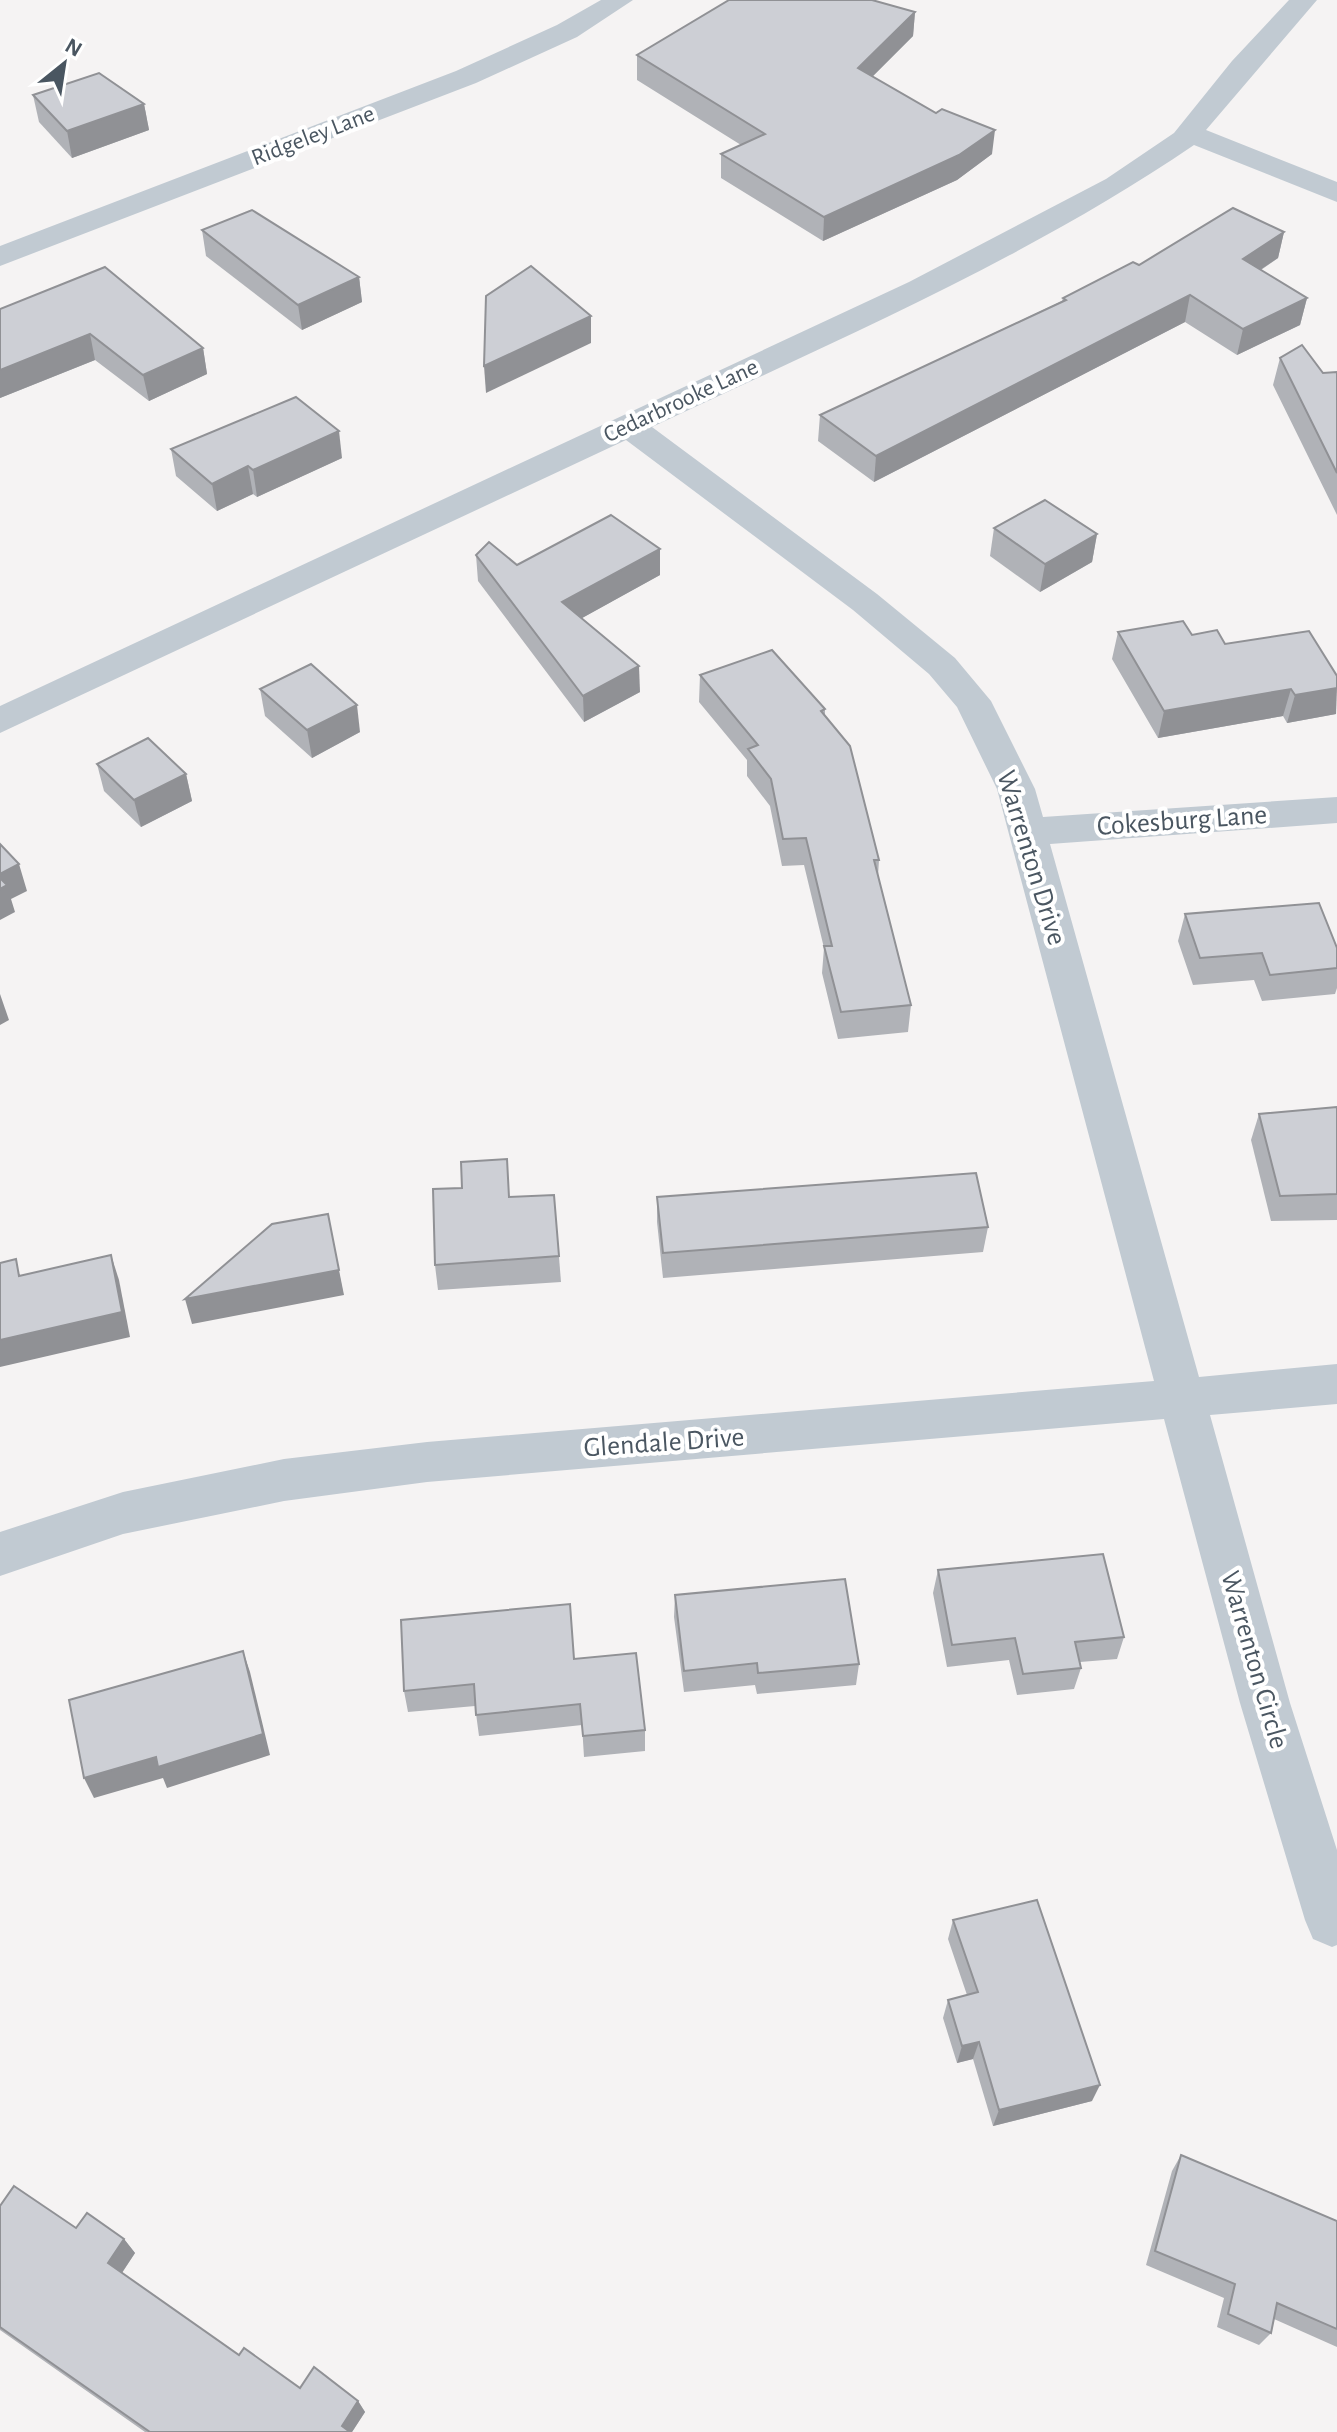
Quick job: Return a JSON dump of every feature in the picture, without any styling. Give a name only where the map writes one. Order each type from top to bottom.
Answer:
[{"type":"street","name":"Ridgeley Lane","points":[[0,257],[466,77],[567,31],[620,0]]},
{"type":"street","name":"Cedarbrooke Lane","points":[[0,721],[629,426],[1031,232],[1116,185],[1189,134],[1242,67],[1304,0]]},
{"type":"street","points":[[1189,134],[1337,193]]},
{"type":"street","name":"Warrenton Drive","points":[[629,426],[865,602],[942,666],[973,701],[1016,789],[1181,1398]]},
{"type":"street","name":"Cokesburg Lane","points":[[1027,832],[1337,810]]},
{"type":"street","name":"Glendale Drive","points":[[0,1554],[123,1513],[284,1480],[427,1462],[810,1432],[1337,1384]]},
{"type":"street","name":"Warrenton Circle","points":[[1181,1398],[1265,1703],[1332,1920]]},
{"type":"building","points":[[729,0],[872,0],[915,12],[858,68],[936,113],[942,109],[995,130],[959,155],[824,217],[721,154],[765,134],[637,55]]},
{"type":"building","points":[[99,73],[144,104],[67,131],[33,95]]},
{"type":"building","points":[[1233,208],[1284,232],[1243,259],[1307,298],[1243,329],[1190,295],[876,456],[820,415],[1066,300],[1063,298],[1133,262],[1139,265]]},
{"type":"building","points":[[252,210],[359,277],[298,305],[202,230]]},
{"type":"building","points":[[531,266],[591,316],[484,366],[486,296]]},
{"type":"building","points":[[105,267],[203,348],[143,375],[90,334],[0,370],[0,309]]},
{"type":"building","points":[[1302,345],[1323,373],[1337,372],[1337,473],[1280,358]]},
{"type":"building","points":[[296,397],[339,431],[253,470],[248,466],[212,484],[171,449]]},
{"type":"building","points":[[1045,500],[1097,534],[1045,564],[994,528]]},
{"type":"building","points":[[611,515],[660,549],[562,602],[639,666],[583,696],[476,555],[489,542],[517,565]]},
{"type":"building","points":[[1183,621],[1192,635],[1217,630],[1225,644],[1309,631],[1337,676],[1337,688],[1295,695],[1291,689],[1164,711],[1118,632]]},
{"type":"building","points":[[772,650],[825,709],[821,711],[850,746],[879,860],[874,860],[911,1005],[841,1012],[824,946],[832,946],[806,838],[783,839],[771,779],[748,749],[758,745],[700,675]]},
{"type":"building","points":[[311,664],[357,705],[307,730],[260,689]]},
{"type":"building","points":[[148,738],[186,774],[134,800],[97,764]]},
{"type":"building","points":[[0,844],[19,864],[0,874]]},
{"type":"building","points":[[1319,903],[1337,948],[1337,968],[1270,975],[1262,953],[1200,958],[1185,914]]},
{"type":"building","points":[[1337,1107],[1337,1194],[1280,1196],[1259,1114]]},
{"type":"building","points":[[507,1159],[509,1197],[554,1195],[559,1256],[435,1265],[433,1189],[462,1188],[461,1162]]},
{"type":"building","points":[[976,1173],[988,1227],[663,1253],[657,1197]]},
{"type":"building","points":[[328,1214],[339,1270],[185,1299],[272,1224]]},
{"type":"building","points":[[111,1255],[122,1312],[0,1340],[0,1263],[16,1259],[19,1276]]},
{"type":"building","points":[[1103,1554],[1124,1637],[1075,1642],[1081,1668],[1023,1674],[1015,1638],[952,1645],[938,1570]]},
{"type":"building","points":[[845,1579],[859,1664],[758,1673],[757,1663],[684,1671],[675,1595]]},
{"type":"building","points":[[570,1604],[574,1659],[636,1653],[645,1730],[583,1736],[580,1704],[476,1715],[474,1684],[404,1691],[401,1620]]},
{"type":"building","points":[[243,1651],[263,1734],[158,1767],[156,1757],[84,1778],[69,1700]]},
{"type":"building","points":[[1037,1900],[1100,2085],[999,2110],[979,2042],[962,2046],[948,2000],[978,1992],[953,1920]]},
{"type":"building","points":[[1181,2155],[1337,2221],[1337,2329],[1277,2303],[1271,2333],[1228,2314],[1235,2284],[1155,2251]]},
{"type":"building","points":[[14,2186],[76,2228],[87,2213],[124,2239],[108,2263],[239,2355],[244,2348],[300,2388],[314,2367],[358,2401],[342,2426],[350,2432],[150,2432],[0,2327],[0,2206]]}]
